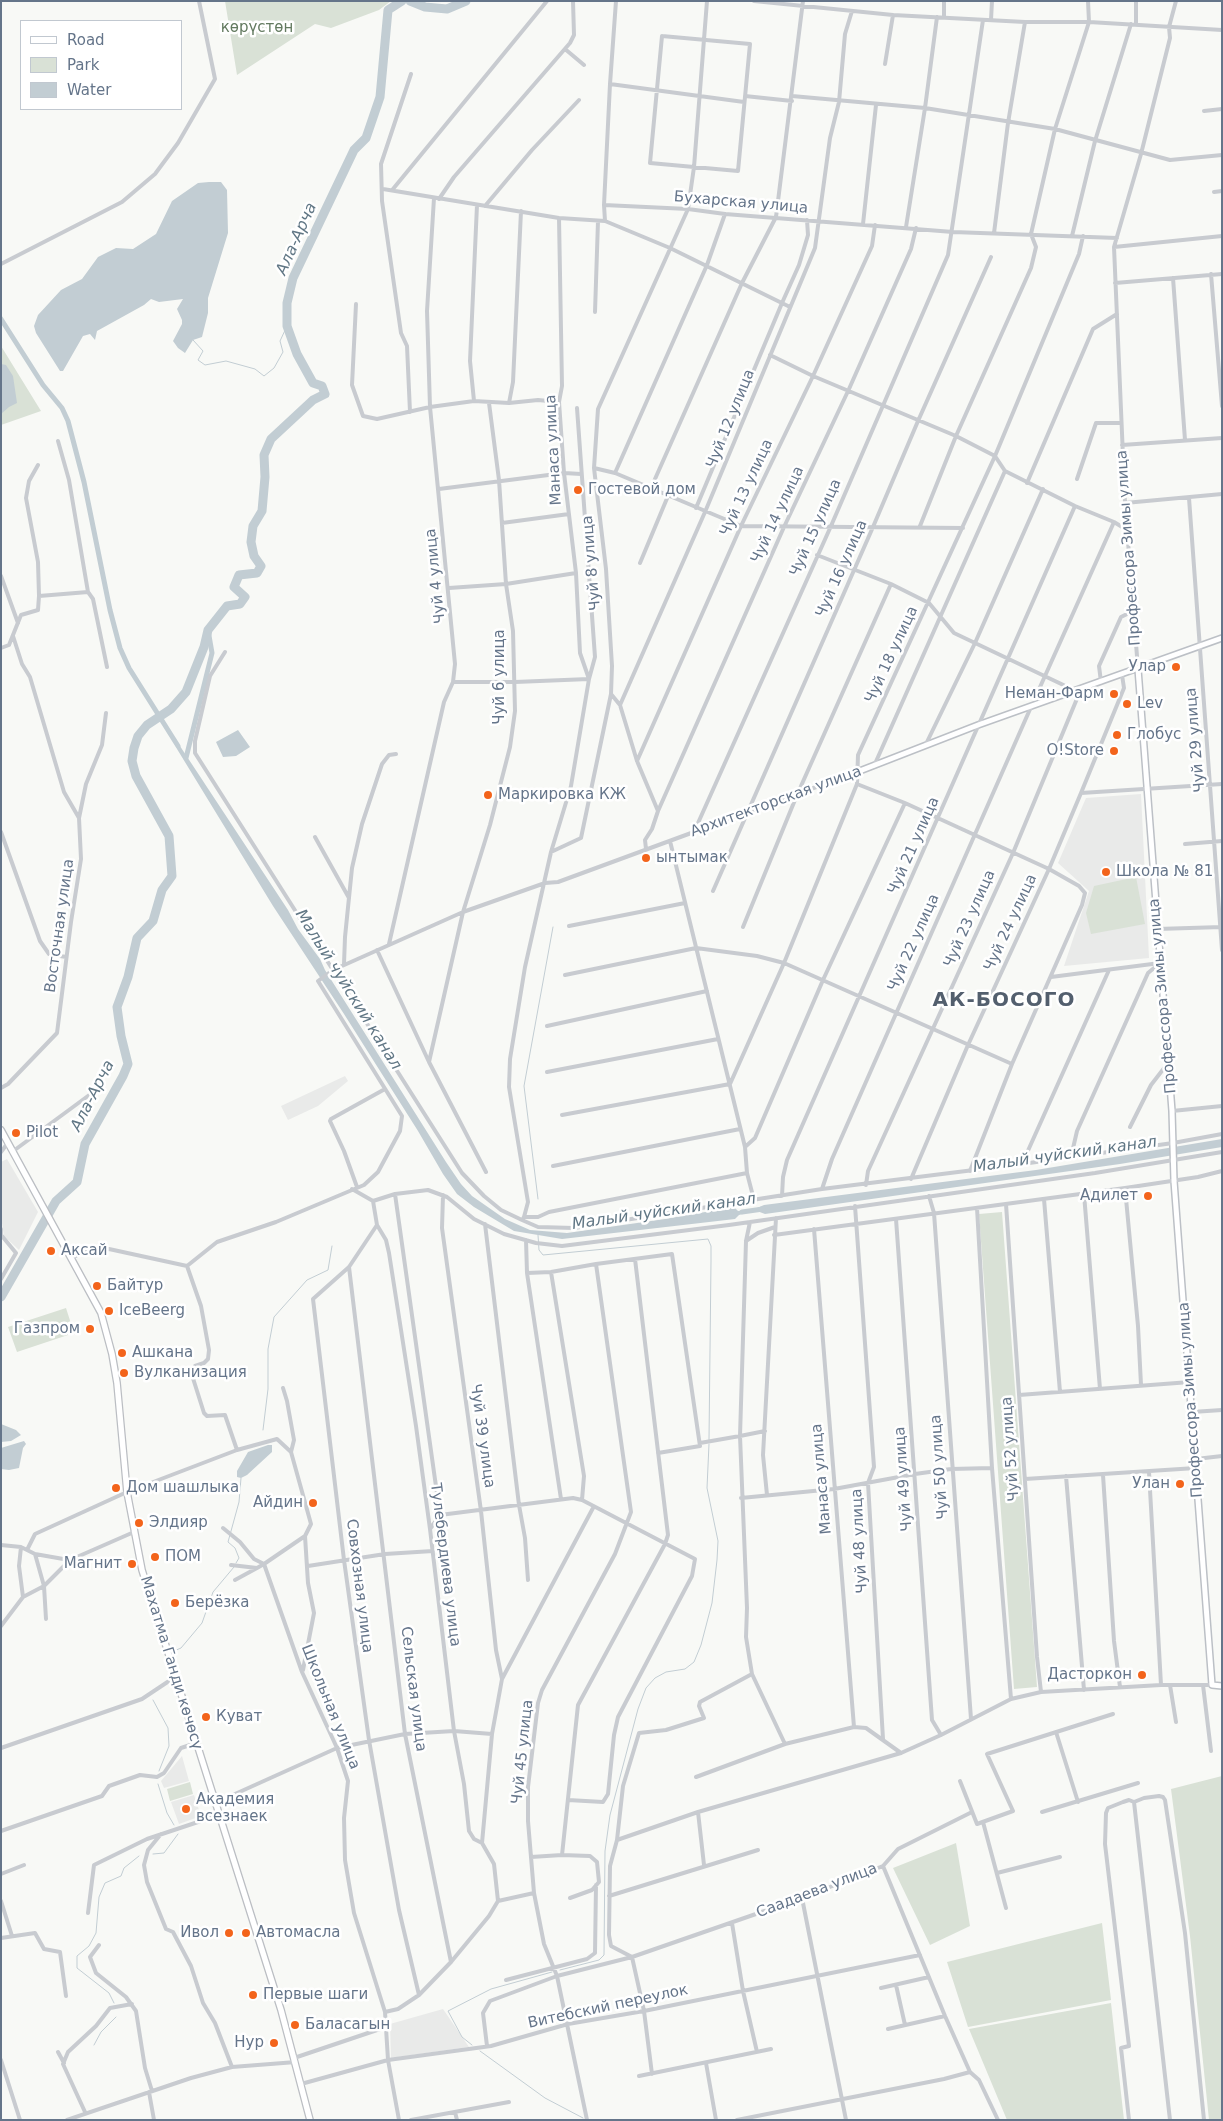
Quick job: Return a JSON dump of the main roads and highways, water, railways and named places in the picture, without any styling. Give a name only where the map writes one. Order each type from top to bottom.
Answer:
[{"type":"main road","name":"Махатма Ганди көчөсү","points":[[1,1130],[101,1313],[112,1354],[118,1392],[127,1492],[142,1570],[295,2060],[310,2120]]},
{"type":"water","points":[[221,182],[227,190],[228,233],[208,298],[208,313],[202,337],[193,340],[185,353],[178,348],[173,341],[182,324],[177,309],[183,299],[159,302],[151,299],[144,305],[97,331],[95,340],[90,334],[83,336],[63,371],[60,371],[36,333],[34,326],[38,315],[61,290],[82,279],[98,257],[116,248],[133,249],[156,234],[172,201],[198,183]]},
{"type":"water","points":[[1,364],[6,365],[13,376],[17,403],[1,414]]},
{"type":"water","points":[[238,730],[250,747],[236,756],[223,757],[216,742]]},
{"type":"water","points":[[176,740],[288,910],[298,929],[320,959],[325,970],[446,1162],[472,1196],[505,1219],[530,1230],[567,1233],[734,1207],[738,1211],[747,1210],[747,1213],[739,1215],[735,1219],[562,1239],[514,1231],[474,1207],[457,1194],[344,1014],[273,906],[177,749],[174,742]]},
{"type":"water","points":[[1222,1139],[1222,1147],[1120,1164],[765,1214],[757,1211],[757,1208],[764,1205],[1036,1170]]},
{"type":"water","points":[[1,1424],[16,1430],[21,1435],[11,1441],[1,1442]]},
{"type":"water","points":[[24,1441],[26,1444],[23,1448],[19,1468],[1,1469],[1,1448]]},
{"type":"water","points":[[272,1445],[272,1452],[247,1475],[241,1478],[237,1477],[237,1471],[248,1452]]},
{"type":"waterway","name":"Ала-Арча","points":[[1,1297],[56,1201],[77,1182],[85,1144],[128,1064],[121,1036],[117,1007],[128,977],[137,938],[153,921],[162,890],[172,876],[169,836],[136,776],[132,761],[134,748],[138,736],[147,725],[171,709],[186,692],[204,647],[208,630],[227,606],[240,604],[245,597],[234,587],[239,575],[257,573],[261,566],[254,556],[251,542],[253,526],[262,511],[265,477],[264,455],[271,439],[313,400],[325,394],[322,386],[313,383],[297,354],[287,326],[287,303],[293,278],[354,150],[366,138],[380,97],[388,10],[402,1]]},
{"type":"waterway","name":"Ала-Арча","points":[[410,1],[425,7],[447,9],[466,1]]},
{"type":"waterway","points":[[1,319],[43,385],[62,408],[68,421],[84,482],[110,610],[120,648],[129,668],[178,746]]},
{"type":"waterway","points":[[193,340],[203,351],[198,360],[205,365],[226,361],[255,369],[264,376],[274,368],[283,352],[280,341],[287,326]]},
{"type":"waterway","points":[[186,758],[212,653],[208,630]]},
{"type":"waterway","points":[[538,1199],[524,1086],[553,927]]},
{"type":"waterway","name":"Малый чуйский канал","points":[[742,1212],[763,1209]]},
{"type":"waterway","points":[[538,1235],[539,1250],[543,1255],[708,1239],[711,1246],[709,1440]]},
{"type":"waterway","points":[[263,1430],[268,1389],[268,1349],[274,1317],[307,1280],[328,1270],[332,1246]]},
{"type":"waterway","points":[[560,1970],[599,1960],[604,1955],[605,1851],[610,1815],[638,1709],[646,1688],[655,1678],[666,1672],[685,1669],[694,1662],[701,1645],[712,1603],[718,1541],[707,1488],[709,1444]]},
{"type":"waterway","points":[[236,1563],[239,1558],[235,1548],[228,1542],[239,1502],[241,1478]]},
{"type":"waterway","points":[[174,1651],[181,1648],[202,1623],[213,1592],[234,1567]]},
{"type":"waterway","points":[[153,1700],[168,1728],[169,1746],[159,1771]]},
{"type":"waterway","points":[[158,1784],[167,1813],[174,1825]]},
{"type":"waterway","points":[[153,1854],[164,1853],[178,1834]]},
{"type":"waterway","points":[[114,2003],[109,1993],[77,1968],[77,1956],[89,1946],[96,1933],[99,1897],[105,1883],[121,1876],[124,1868],[139,1856]]},
{"type":"waterway","points":[[472,2045],[462,2037],[448,2011],[491,1989],[552,1972]]},
{"type":"waterway","points":[[94,2045],[101,2032],[116,2017]]},
{"type":"waterway","points":[[480,2051],[545,2098],[583,2118]]},
{"type":"place","name":"Гостевой дом","points":[[578,490]]},
{"type":"place","name":"Улар","points":[[1176,667]]},
{"type":"place","name":"Неман-Фарм","points":[[1114,694]]},
{"type":"place","name":"Lev","points":[[1127,704]]},
{"type":"place","name":"Глобус","points":[[1117,735]]},
{"type":"place","name":"O!Store","points":[[1114,751]]},
{"type":"place","name":"Маркировка КЖ","points":[[488,795]]},
{"type":"place","name":"ынтымак","points":[[646,858]]},
{"type":"place","name":"Школа № 81","points":[[1106,872]]},
{"type":"place","name":"Pilot","points":[[16,1133]]},
{"type":"place","name":"Адилет","points":[[1148,1196]]},
{"type":"place","name":"Аксай","points":[[51,1251]]},
{"type":"place","name":"Байтур","points":[[97,1286]]},
{"type":"place","name":"IceBeerg","points":[[109,1311]]},
{"type":"place","name":"Газпром","points":[[90,1329]]},
{"type":"place","name":"Ашкана","points":[[122,1353]]},
{"type":"place","name":"Вулканизация","points":[[124,1373]]},
{"type":"place","name":"Улан","points":[[1180,1484]]},
{"type":"place","name":"Дом шашлыка","points":[[116,1488]]},
{"type":"place","name":"Айдин","points":[[313,1503]]},
{"type":"place","name":"Элдияр","points":[[139,1523]]},
{"type":"place","name":"ПОМ","points":[[155,1557]]},
{"type":"place","name":"Магнит","points":[[132,1564]]},
{"type":"place","name":"Берёзка","points":[[175,1603]]},
{"type":"place","name":"Дасторкон","points":[[1142,1675]]},
{"type":"place","name":"Куват","points":[[206,1717]]},
{"type":"place","name":"Академия всезнаек","points":[[186,1809]]},
{"type":"place","name":"Ивол","points":[[229,1933]]},
{"type":"place","name":"Автомасла","points":[[246,1933]]},
{"type":"place","name":"Первые шаги","points":[[253,1995]]},
{"type":"place","name":"Баласагын","points":[[295,2025]]},
{"type":"place","name":"Нур","points":[[274,2043]]},
{"type":"district","name":"АК-БОСОГО","points":[[1004,1001]]},
{"type":"park label","name":"көрүстөн","points":[[257,28]]}]
